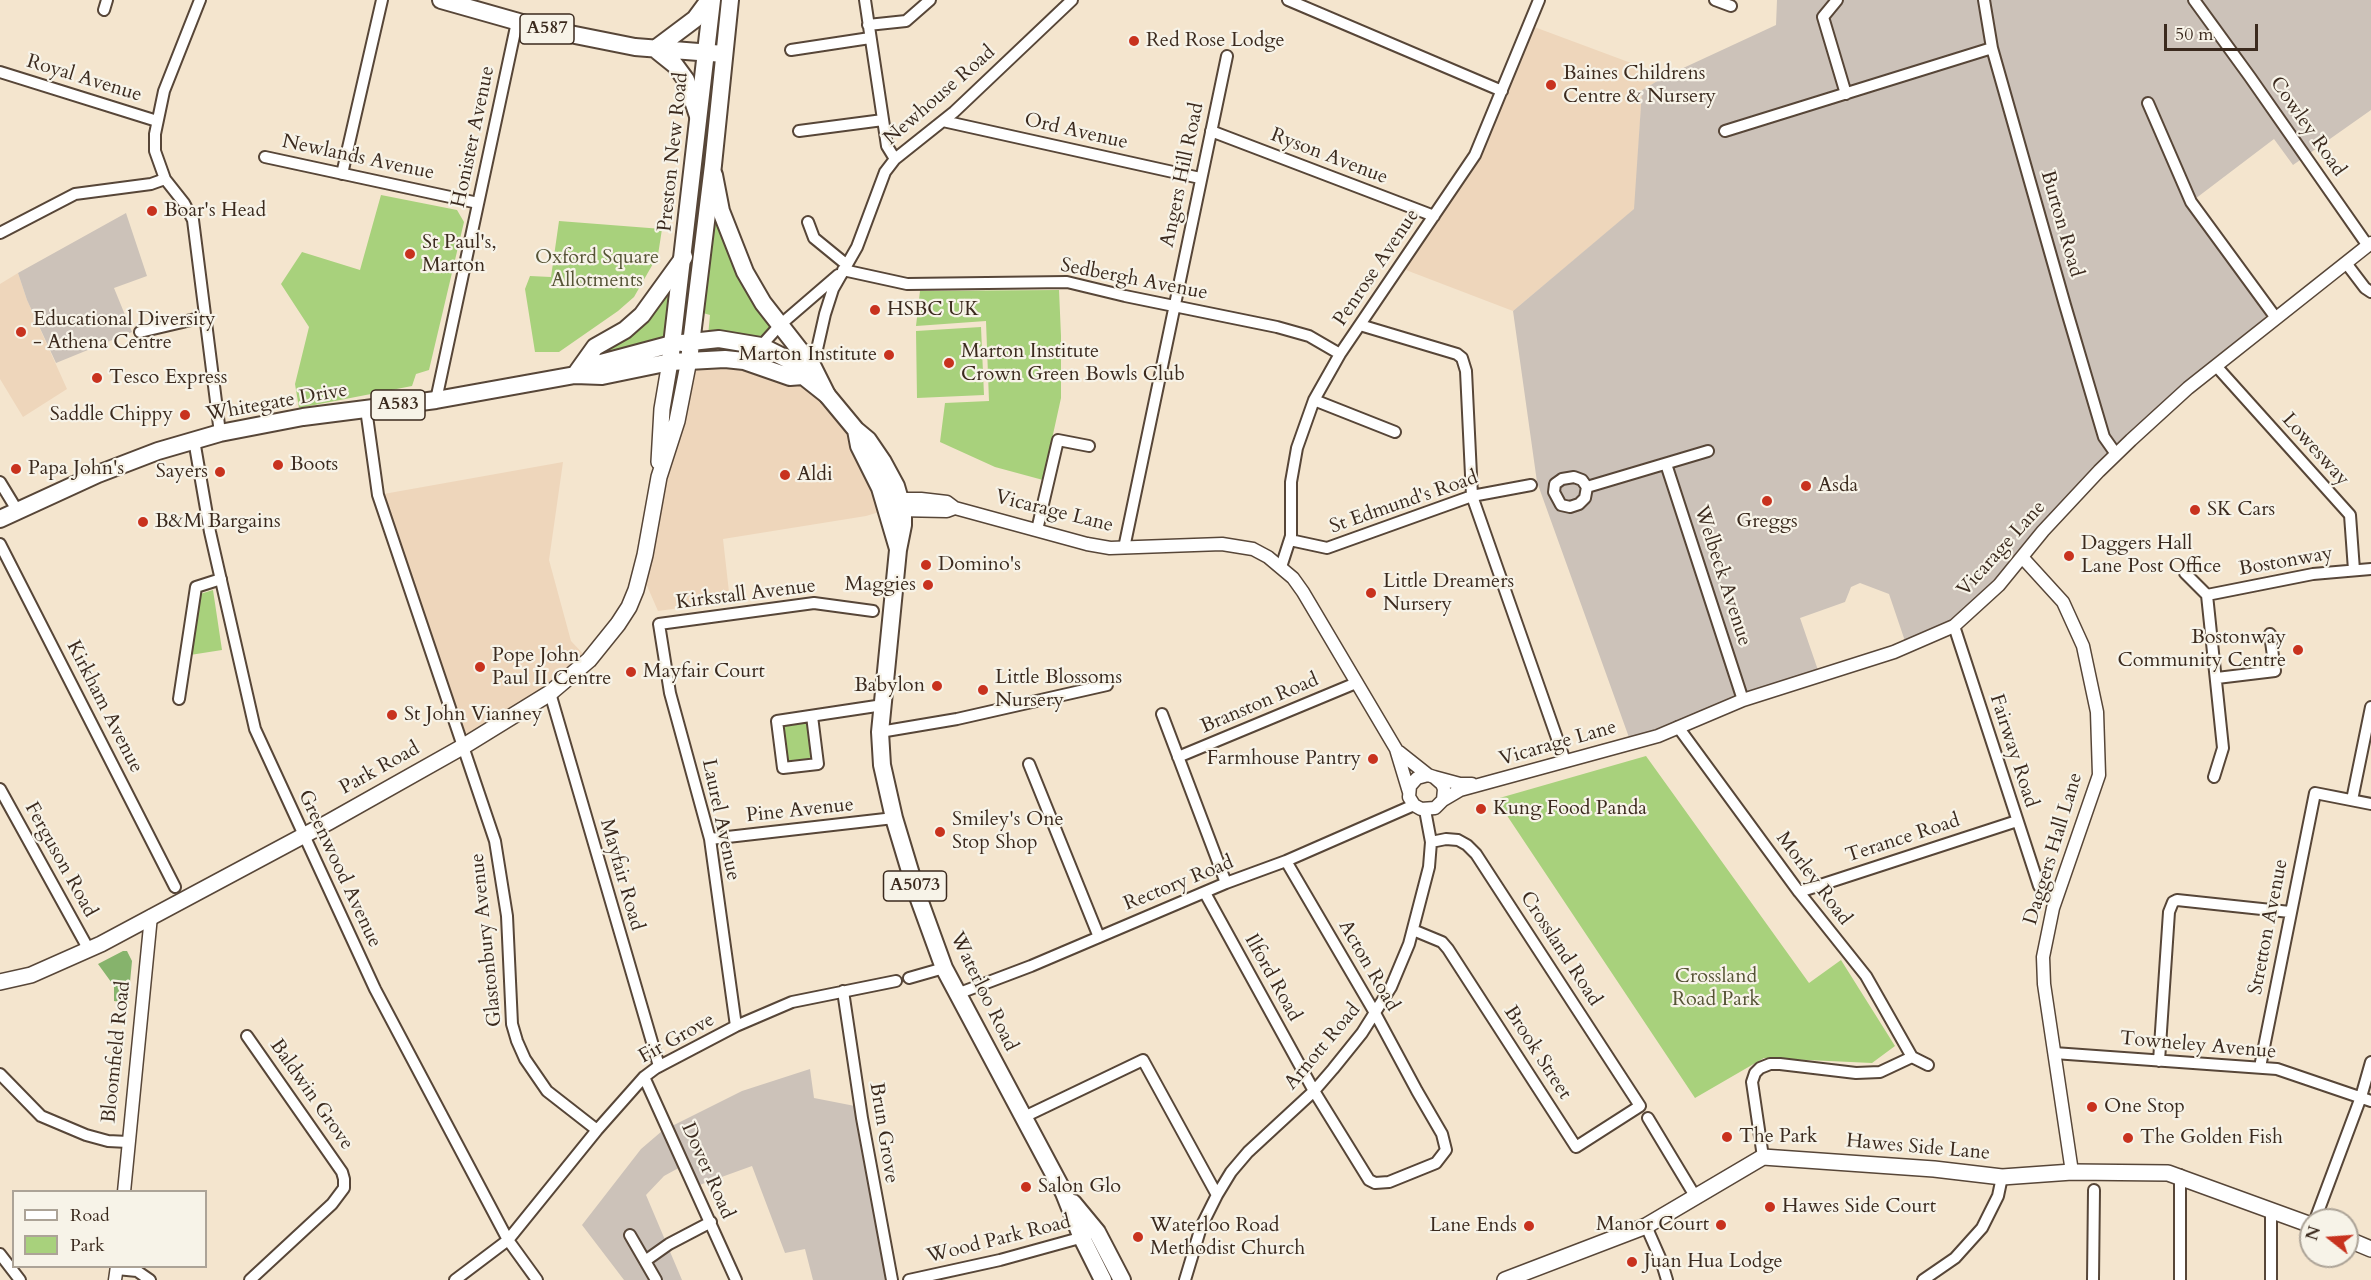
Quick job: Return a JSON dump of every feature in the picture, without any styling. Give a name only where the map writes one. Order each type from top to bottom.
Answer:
[{"type":"main road","name":"A587","points":[[441,0],[517,22],[655,49],[724,54]]},
{"type":"main road","points":[[698,117],[686,80],[675,66],[655,49],[695,19],[710,0]]},
{"type":"main road","name":"Preston New Road","points":[[670,362],[684,256],[710,0]]},
{"type":"main road","name":"Preston New Road","points":[[689,360],[730,0]]},
{"type":"main road","name":"Preston New Road","points":[[712,165],[721,211],[738,259],[753,288],[780,325]]},
{"type":"main road","points":[[575,375],[595,347],[625,330],[642,315],[684,256]]},
{"type":"main road","points":[[780,325],[808,372],[856,430],[868,440],[883,462],[893,504]]},
{"type":"main road","points":[[672,344],[719,339],[761,346],[808,372]]},
{"type":"main road","name":"Whitegate Drive","points":[[575,375],[601,363],[672,344]]},
{"type":"main road","points":[[670,362],[725,358],[755,364],[790,377],[808,372]]},
{"type":"main road","name":"Park Road","points":[[0,982],[31,975],[89,950],[304,835],[464,746],[550,693],[589,660],[629,607],[645,555],[659,477],[677,421],[689,360]]},
{"type":"main road","name":"Whitegate Drive","points":[[0,519],[98,474],[220,433],[303,417],[436,400],[575,375],[602,376],[670,362]]},
{"type":"main road","name":"Park Road","points":[[659,477],[660,434],[670,362]]},
{"type":"main road","name":"Waterloo Road","points":[[893,504],[903,525],[898,550],[880,732],[882,765],[894,818],[916,891],[944,968],[1064,1193],[1089,1235],[1122,1280]]},
{"type":"main road","points":[[1505,1280],[1646,1226],[1763,1157]]},
{"type":"main road","name":"Hawes Side Lane","points":[[1763,1157],[1934,1168],[2002,1177],[2072,1172],[2168,1173],[2180,1175],[2299,1220]]},
{"type":"main road","name":"Waterloo Road","points":[[1089,1235],[1103,1280]]},
{"type":"street","points":[[200,0],[168,80],[157,121],[155,151],[165,179],[194,220],[204,317],[220,433]]},
{"type":"street","points":[[342,174],[382,0]]},
{"type":"street","points":[[865,0],[887,146],[895,159]]},
{"type":"street","points":[[868,25],[906,21],[930,0]]},
{"type":"street","name":"Newhouse Road","points":[[808,372],[833,290],[866,228],[885,172],[895,159],[943,121],[1072,0]]},
{"type":"street","points":[[1288,0],[1502,91]]},
{"type":"street","name":"Penrose Avenue","points":[[1281,567],[1290,540],[1292,474],[1300,439],[1314,400],[1340,354],[1475,155],[1539,0]]},
{"type":"street","points":[[1715,0],[1731,6]]},
{"type":"street","points":[[1837,0],[1823,17],[1846,94]]},
{"type":"street","name":"Burton Road","points":[[1984,0],[1992,48],[2104,437],[2116,454]]},
{"type":"street","name":"Cowley Road","points":[[2194,0],[2369,244]]},
{"type":"street","name":"Honister Avenue","points":[[436,400],[517,22]]},
{"type":"street","points":[[791,50],[870,38]]},
{"type":"street","points":[[1725,131],[1992,48]]},
{"type":"street","name":"Angers Hill Road","points":[[1124,548],[1227,56]]},
{"type":"street","name":"Royal Avenue","points":[[0,72],[157,121]]},
{"type":"street","points":[[2148,103],[2191,202],[2276,318]]},
{"type":"street","points":[[799,131],[883,120]]},
{"type":"street","name":"Ord Avenue","points":[[943,121],[1200,178]]},
{"type":"street","name":"Ryson Avenue","points":[[1210,131],[1434,216]]},
{"type":"street","name":"Newlands Avenue","points":[[265,157],[478,203]]},
{"type":"street","points":[[0,233],[75,194],[151,184],[165,179]]},
{"type":"street","points":[[808,222],[814,238],[845,268]]},
{"type":"street","name":"Vicarage Lane","points":[[893,504],[947,502],[955,508],[1087,544],[1124,548],[1200,543],[1237,545],[1253,549],[1281,567],[1293,578],[1396,749],[1409,792],[1419,808],[1435,808],[1443,800],[1460,790],[1658,736],[1743,700],[1894,652],[1954,626],[1999,585],[2043,531],[2116,454],[2188,388],[2369,244]]},
{"type":"street","points":[[2346,263],[2365,288],[2371,292]]},
{"type":"street","name":"Newhouse Road","points":[[761,346],[780,325],[845,268]]},
{"type":"street","name":"Sedbergh Avenue","points":[[845,268],[907,284],[1067,282],[1276,327],[1309,336],[1340,354]]},
{"type":"street","points":[[140,332],[204,317]]},
{"type":"street","points":[[1360,325],[1457,354],[1462,358],[1466,370],[1473,496],[1565,761]]},
{"type":"street","points":[[755,364],[761,346]]},
{"type":"street","name":"Lowesway","points":[[2217,367],[2350,515],[2354,570]]},
{"type":"street","points":[[1314,400],[1395,432]]},
{"type":"street","name":"Glastonbury Avenue","points":[[366,409],[378,495],[495,841],[507,916],[512,1024],[517,1041],[525,1059],[547,1091],[597,1130]]},
{"type":"street","name":"Greenwood Avenue","points":[[194,440],[221,579],[255,729],[375,989],[508,1240],[537,1280]]},
{"type":"street","points":[[1037,530],[1058,440],[1089,446]]},
{"type":"street","points":[[1587,487],[1708,451]]},
{"type":"street","name":"Welbeck Avenue","points":[[1666,464],[1743,700]]},
{"type":"street","points":[[0,482],[17,510]]},
{"type":"street","name":"St Edmund's Road","points":[[1290,540],[1327,548],[1473,496],[1531,485]]},
{"type":"street","name":"Kirkham Avenue","points":[[0,544],[175,887]]},
{"type":"street","name":"Daggers Hall Lane","points":[[2022,557],[2063,602],[2083,646],[2097,712],[2099,775],[2053,908],[2043,957],[2044,984],[2072,1172]]},
{"type":"street","name":"Bostonway","points":[[2207,595],[2313,574],[2371,569]]},
{"type":"street","points":[[2185,573],[2207,595],[2223,748],[2214,777]]},
{"type":"street","points":[[179,699],[196,587],[221,579]]},
{"type":"street","name":"Kirkstall Avenue","points":[[659,624],[814,603],[873,610]]},
{"type":"street","name":"Laurel Avenue","points":[[659,624],[670,693],[710,838],[736,1026]]},
{"type":"street","name":"Fairway Road","points":[[1954,626],[2039,886]]},
{"type":"street","points":[[2217,678],[2274,671],[2270,634]]},
{"type":"street","name":"Branston Road","points":[[1178,757],[1356,683]]},
{"type":"street","points":[[880,732],[957,719],[1107,685]]},
{"type":"street","name":"Mayfair Road","points":[[550,693],[659,1066]]},
{"type":"street","points":[[812,716],[818,764],[783,768],[777,721],[883,705]]},
{"type":"street","points":[[2371,706],[2352,800],[2371,804]]},
{"type":"street","points":[[1162,714],[1226,883]]},
{"type":"street","name":"Morley Road","points":[[1678,727],[1799,891],[1866,976],[1912,1057]]},
{"type":"street","name":"Vicarage Lane","points":[[1396,749],[1442,784],[1443,800]]},
{"type":"street","points":[[1029,764],[1099,937]]},
{"type":"street","points":[[1409,792],[1413,782],[1423,776],[1431,776]]},
{"type":"street","name":"Vicarage Lane","points":[[1431,776],[1460,784],[1485,785]]},
{"type":"street","name":"Ferguson Road","points":[[0,789],[89,950]]},
{"type":"street","name":"Stretton Avenue","points":[[2260,1067],[2315,793],[2352,800]]},
{"type":"street","name":"Rectory Road","points":[[957,994],[1031,966],[1226,883],[1419,808]]},
{"type":"street","name":"Arnott Road","points":[[1185,1280],[1201,1227],[1217,1195],[1248,1152],[1314,1091],[1334,1069],[1376,1013],[1391,987],[1413,930],[1429,867],[1431,842],[1419,808]]},
{"type":"street","name":"Pine Avenue","points":[[710,838],[894,818]]},
{"type":"street","name":"Terance Road","points":[[1799,891],[2018,821]]},
{"type":"street","name":"Crossland Road","points":[[1431,842],[1446,839],[1458,840],[1467,845],[1496,884],[1641,1106]]},
{"type":"street","name":"Acton Road","points":[[1286,861],[1376,1013],[1445,1140],[1446,1150],[1436,1163],[1389,1182],[1375,1183],[1369,1180],[1345,1142]]},
{"type":"street","name":"Ilford Road","points":[[1205,893],[1314,1091],[1345,1142]]},
{"type":"street","points":[[2159,1061],[2169,912],[2172,902],[2178,900],[2290,912]]},
{"type":"street","name":"Bloomfield Road","points":[[124,1190],[151,916]]},
{"type":"street","name":"Brook Street","points":[[1413,930],[1442,942],[1448,949],[1576,1147],[1641,1106]]},
{"type":"street","points":[[909,978],[944,968]]},
{"type":"street","name":"Fir Grove","points":[[455,1280],[508,1240],[597,1130],[644,1077],[659,1066],[736,1026],[792,1002],[896,981]]},
{"type":"street","name":"Brun Grove","points":[[843,992],[862,1118],[892,1280]]},
{"type":"street","name":"Baldwin Grove","points":[[247,1036],[342,1172],[344,1179],[344,1188],[332,1204],[250,1280]]},
{"type":"street","name":"Towneley Avenue","points":[[2054,1053],[2277,1069],[2366,1099]]},
{"type":"street","points":[[1763,1157],[1752,1082],[1755,1073],[1760,1068],[1770,1064],[1780,1064],[1856,1073],[1880,1072],[1912,1057],[1928,1065]]},
{"type":"street","points":[[1024,1117],[1143,1060],[1217,1195]]},
{"type":"street","points":[[2320,1208],[2366,1099],[2371,1062]]},
{"type":"street","points":[[0,1074],[41,1116],[86,1135],[108,1141],[128,1142]]},
{"type":"street","name":"Dover Road","points":[[644,1077],[736,1280]]},
{"type":"street","points":[[1648,1118],[1695,1196]]},
{"type":"street","points":[[2180,1175],[2180,1280]]},
{"type":"street","points":[[1923,1280],[1936,1276],[1982,1228],[1998,1196],[2002,1177]]},
{"type":"street","points":[[2093,1280],[2094,1190]]},
{"type":"street","points":[[2271,1209],[2271,1280]]},
{"type":"street","points":[[645,1261],[669,1244],[711,1222]]},
{"type":"street","points":[[1646,1226],[1667,1280]]},
{"type":"street","points":[[630,1235],[656,1280]]},
{"type":"street","name":"Wood Park Road","points":[[909,1280],[1000,1260],[1089,1235]]},
{"type":"street","points":[[0,1254],[20,1280]]},
{"type":"street","points":[[116,1272],[137,1271],[150,1280]]},
{"type":"shaded area","points":[[1777,0],[2371,0],[2371,110],[2293,165],[2274,139],[2191,202],[2276,318],[2116,454],[1973,610],[1907,647],[1889,594],[1860,583],[1851,587],[1845,602],[1800,618],[1820,676],[1631,743],[1537,482],[1513,311],[1634,209],[1642,90],[1666,76],[1776,25]]},
{"type":"shaded area","points":[[1529,25],[1666,76],[1642,90],[1635,209],[1513,311],[1398,267],[1475,155]]},
{"type":"shaded area","points":[[126,213],[147,276],[114,288],[132,332],[56,363],[27,300],[18,273]]},
{"type":"shaded area","name":"Educational Diversity - Athena Centre","points":[[18,273],[27,300],[67,389],[23,417],[0,379],[0,284]]},
{"type":"shaded area","points":[[705,359],[783,379],[826,397],[843,416],[886,510],[866,516],[723,539],[730,601],[658,611],[641,572],[689,360]]},
{"type":"shaded area","points":[[563,462],[549,560],[571,641],[589,660],[464,746],[378,495]]},
{"type":"shaded area","points":[[810,1069],[814,1098],[860,1107],[892,1280],[813,1280],[805,1249],[785,1253],[752,1166],[694,1187],[684,1165],[664,1176],[646,1195],[682,1280],[624,1280],[582,1225],[641,1149],[662,1131],[742,1091]]},
{"type":"green space","points":[[381,195],[457,210],[464,222],[429,370],[416,374],[412,386],[299,408],[295,384],[309,327],[281,284],[302,252],[360,270]]},
{"type":"green space","points":[[717,212],[754,303],[771,328],[760,340],[708,336],[710,315],[703,313],[714,218]]},
{"type":"green space","name":"Oxford Square Allotments","points":[[559,221],[662,229],[658,255],[634,297],[618,311],[559,352],[535,352],[525,289],[530,276],[551,277]]},
{"type":"green space","points":[[684,257],[672,344],[601,363],[595,347],[609,340]]},
{"type":"green space","points":[[1059,290],[1061,398],[1043,480],[995,467],[940,442],[945,403],[989,401],[986,321],[916,326],[920,291]]},
{"type":"green space","name":"Marton Institute Crown Green Bowls Club","points":[[981,327],[984,395],[917,398],[916,331]]},
{"type":"green space","points":[[213,590],[222,650],[190,655],[200,594]]},
{"type":"green space","points":[[812,716],[818,764],[783,768],[777,721]]},
{"type":"green space","name":"Crossland Road Park","points":[[1646,756],[1809,983],[1841,960],[1895,1046],[1872,1063],[1764,1058],[1695,1098],[1496,799]]},
{"type":"green space","points":[[127,951],[132,961],[128,1003],[114,1001],[114,986],[98,964]]},
{"type":"place","name":"Red Rose Lodge","points":[[1134,41]]},
{"type":"place","name":"Baines Childrens Centre & Nursery","points":[[1551,85]]},
{"type":"place","name":"Boar's Head","points":[[152,211]]},
{"type":"place","name":"St Paul's, Marton","points":[[410,254]]},
{"type":"place","name":"HSBC UK","points":[[875,310]]},
{"type":"place","name":"Educational Diversity - Athena Centre","points":[[21,332]]},
{"type":"place","name":"Marton Institute","points":[[889,355]]},
{"type":"place","name":"Marton Institute Crown Green Bowls Club","points":[[949,363]]},
{"type":"place","name":"Tesco Express","points":[[97,378]]},
{"type":"place","name":"Saddle Chippy","points":[[185,415]]},
{"type":"place","name":"Boots","points":[[278,465]]},
{"type":"place","name":"Papa John's","points":[[16,469]]},
{"type":"place","name":"Sayers","points":[[220,472]]},
{"type":"place","name":"Aldi","points":[[785,475]]},
{"type":"place","name":"Asda","points":[[1806,486]]},
{"type":"place","name":"Greggs","points":[[1767,501]]},
{"type":"place","name":"SK Cars","points":[[2195,510]]},
{"type":"place","name":"B&M Bargains","points":[[143,522]]},
{"type":"place","name":"Daggers Hall Lane Post Office","points":[[2069,556]]},
{"type":"place","name":"Domino's","points":[[926,565]]},
{"type":"place","name":"Maggies","points":[[928,585]]},
{"type":"place","name":"Little Dreamers Nursery","points":[[1371,593]]},
{"type":"place","name":"Bostonway Community Centre","points":[[2298,650]]},
{"type":"place","name":"Pope John Paul II Centre","points":[[480,667]]},
{"type":"place","name":"Mayfair Court","points":[[631,672]]},
{"type":"place","name":"Babylon","points":[[937,686]]},
{"type":"place","name":"Little Blossoms Nursery","points":[[983,690]]},
{"type":"place","name":"St John Vianney","points":[[392,715]]},
{"type":"place","name":"Farmhouse Pantry","points":[[1373,759]]},
{"type":"place","name":"Kung Food Panda","points":[[1481,809]]},
{"type":"place","name":"Smiley's One Stop Shop","points":[[940,832]]},
{"type":"place","name":"One Stop","points":[[2092,1107]]},
{"type":"place","name":"The Park","points":[[1727,1137]]},
{"type":"place","name":"The Golden Fish","points":[[2128,1138]]},
{"type":"place","name":"Salon Glo","points":[[1026,1187]]},
{"type":"place","name":"Hawes Side Court","points":[[1770,1207]]},
{"type":"place","name":"Manor Court","points":[[1721,1225]]},
{"type":"place","name":"Lane Ends","points":[[1529,1226]]},
{"type":"place","name":"Waterloo Road Methodist Church","points":[[1138,1237]]},
{"type":"place","name":"Juan Hua Lodge","points":[[1632,1262]]}]
